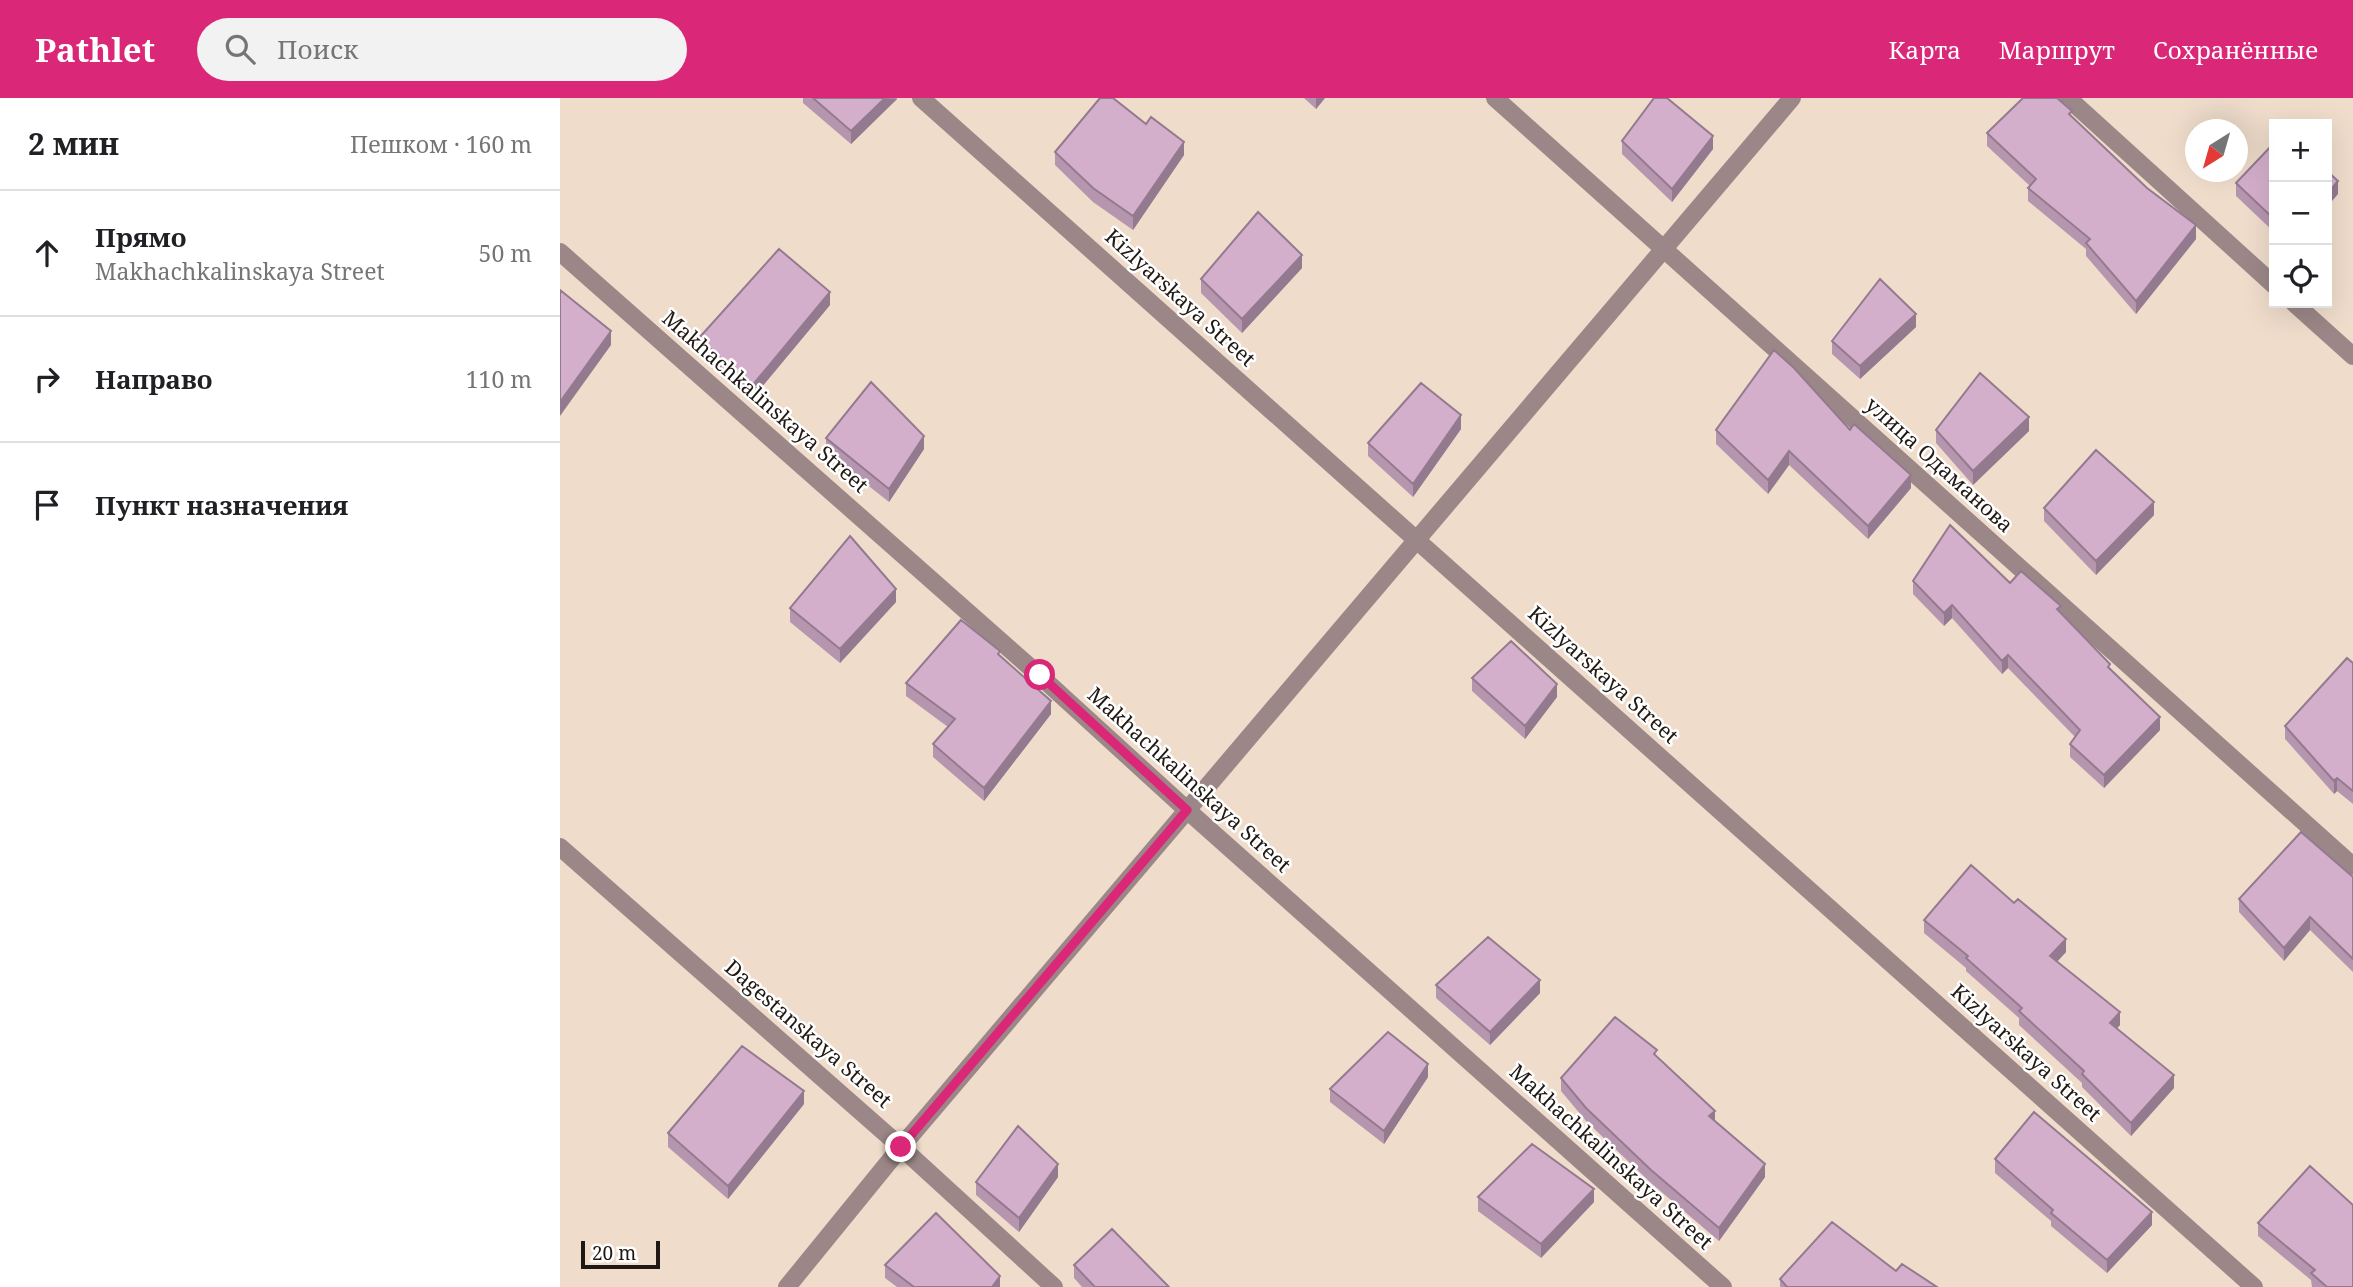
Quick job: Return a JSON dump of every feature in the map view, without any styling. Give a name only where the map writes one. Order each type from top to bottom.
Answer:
[{"type":"street","name":"Kizlyarskaya Street","points":[[921,98],[2253,1287]]},
{"type":"street","name":"улица Одаманова","points":[[1495,98],[2353,866]]},
{"type":"street","points":[[787,1287],[901,1147],[1792,98]]},
{"type":"street","points":[[2068,98],[2269,280]]},
{"type":"street","name":"Makhachkalinskaya Street","points":[[560,252],[1040,675],[1187,810],[1723,1287]]},
{"type":"street","points":[[2300,308],[2353,356]]},
{"type":"street","name":"Dagestanskaya Street","points":[[560,847],[901,1147],[1054,1287]]},
{"type":"building","points":[[813,98],[885,98],[851,131]]},
{"type":"building","points":[[1100,98],[1113,98],[1146,124],[1151,117],[1184,142],[1133,216],[1093,188],[1055,152]]},
{"type":"building","points":[[1654,98],[1667,98],[1713,136],[1672,189],[1622,141]]},
{"type":"building","points":[[2023,98],[2057,98],[2072,111],[2069,114],[2147,188],[2196,225],[2136,301],[2086,243],[2090,239],[2028,188],[2036,179],[1987,133]]},
{"type":"building","points":[[2269,148],[2269,214],[2236,183],[2248,182],[2248,170]]},
{"type":"building","points":[[2332,176],[2338,181],[2332,188]]},
{"type":"building","points":[[1258,212],[1302,255],[1242,319],[1201,279]]},
{"type":"building","points":[[779,249],[830,292],[751,387],[699,338]]},
{"type":"building","points":[[1880,279],[1916,314],[1860,366],[1832,341]]},
{"type":"building","points":[[560,290],[611,331],[560,402]]},
{"type":"building","points":[[1774,350],[1794,368],[1850,430],[1854,424],[1911,475],[1868,526],[1789,451],[1768,480],[1716,430]]},
{"type":"building","points":[[1980,373],[2029,417],[1973,471],[1936,430]]},
{"type":"building","points":[[871,382],[924,436],[889,489],[826,438]]},
{"type":"building","points":[[1421,383],[1461,415],[1413,484],[1368,443]]},
{"type":"building","points":[[2096,450],[2154,502],[2096,561],[2044,508]]},
{"type":"building","points":[[1950,525],[2010,583],[2021,571],[2061,606],[2057,609],[2110,664],[2108,667],[2160,717],[2104,775],[2070,744],[2080,730],[2008,655],[2002,661],[1952,605],[1944,613],[1913,581]]},
{"type":"building","points":[[850,536],[896,589],[840,649],[790,608]]},
{"type":"building","points":[[961,620],[1000,651],[998,654],[1051,701],[984,788],[933,744],[955,719],[906,683]]},
{"type":"building","points":[[1511,641],[1557,684],[1525,726],[1472,678]]},
{"type":"building","points":[[2347,658],[2353,663],[2353,791],[2337,778],[2334,781],[2285,726]]},
{"type":"building","points":[[2301,832],[2353,877],[2353,959],[2310,917],[2284,948],[2239,899]]},
{"type":"building","points":[[1971,865],[2014,903],[2018,899],[2066,939],[2050,956],[2120,1012],[2110,1023],[2174,1075],[2131,1123],[2082,1074],[2084,1071],[2019,1011],[2022,1008],[1966,958],[1968,956],[1924,920]]},
{"type":"building","points":[[1488,937],[1540,980],[1490,1032],[1436,985]]},
{"type":"building","points":[[1615,1017],[1657,1050],[1654,1054],[1715,1111],[1709,1116],[1765,1164],[1719,1228],[1651,1170],[1586,1108],[1561,1078]]},
{"type":"building","points":[[1388,1032],[1428,1064],[1384,1131],[1330,1089]]},
{"type":"building","points":[[742,1046],[804,1091],[728,1186],[668,1133]]},
{"type":"building","points":[[2034,1112],[2152,1212],[2107,1260],[2051,1213],[2053,1210],[1995,1159]]},
{"type":"building","points":[[1018,1126],[1058,1164],[1019,1218],[976,1182]]},
{"type":"building","points":[[1532,1144],[1594,1189],[1541,1244],[1478,1197]]},
{"type":"building","points":[[2310,1166],[2353,1205],[2353,1287],[2327,1287],[2311,1273],[2315,1270],[2258,1223]]},
{"type":"building","points":[[936,1213],[1000,1276],[992,1287],[914,1287],[885,1265]]},
{"type":"building","points":[[1832,1222],[1896,1271],[1902,1264],[1937,1287],[1787,1287],[1780,1279]]},
{"type":"building","points":[[1112,1229],[1169,1287],[1095,1287],[1074,1265]]},
{"type":"route","points":[[901,1147],[1187,810],[1040,675]]}]
